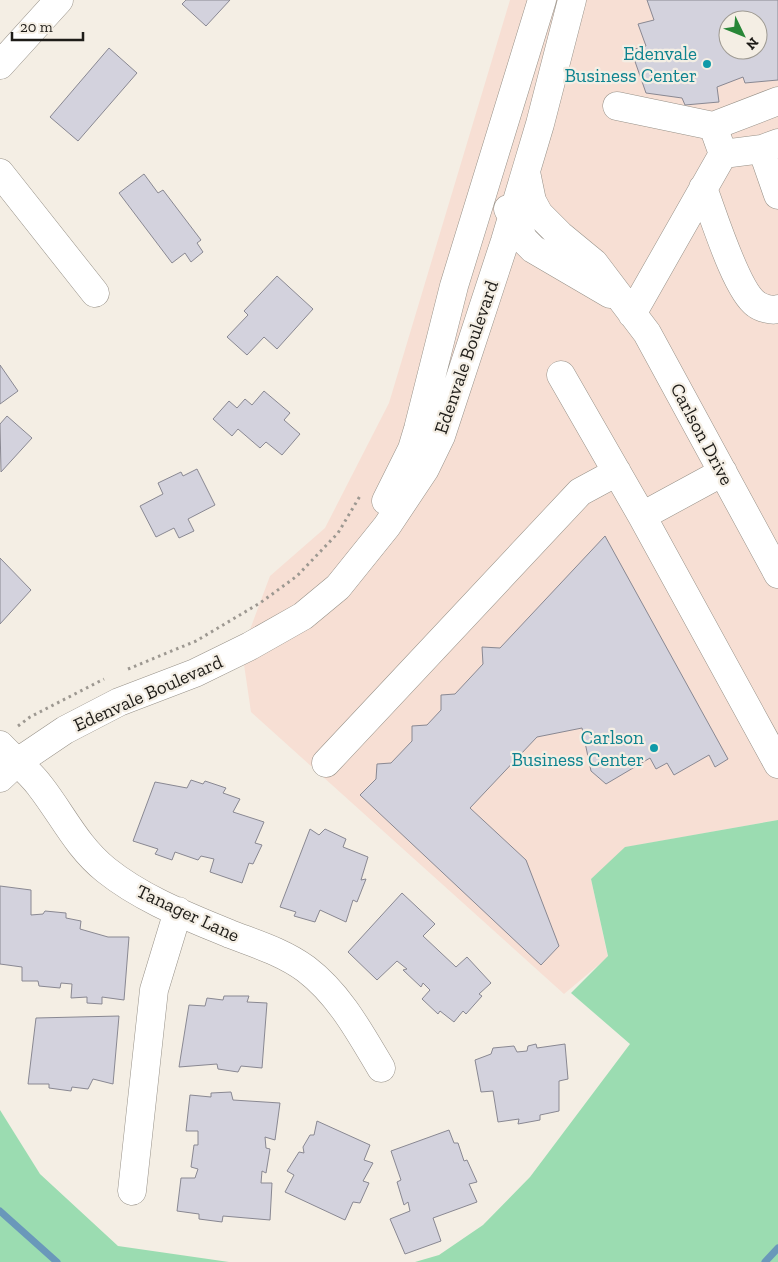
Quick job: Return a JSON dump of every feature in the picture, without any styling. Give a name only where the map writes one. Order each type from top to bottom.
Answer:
[{"type":"street","points":[[0,65],[59,0]]},
{"type":"street","name":"Edenvale Boulevard","points":[[250,646],[341,560],[379,512],[393,489],[418,429],[454,286],[542,0]]},
{"type":"street","name":"Edenvale Boulevard","points":[[8,753],[65,730],[119,702],[174,683],[250,646],[303,616],[338,587],[409,494],[441,436],[526,172],[572,0]]},
{"type":"street","points":[[617,106],[713,126],[778,100]]},
{"type":"street","points":[[713,126],[723,154]]},
{"type":"street","points":[[496,152],[500,186],[512,218],[524,240],[534,249],[626,306],[723,154],[770,146],[778,195]]},
{"type":"street","name":"Carlson Drive","points":[[526,172],[532,201],[539,214],[560,235],[594,263],[648,333],[777,571]]},
{"type":"street","points":[[0,173],[95,293]]},
{"type":"street","points":[[703,188],[741,285],[756,304],[773,311],[778,309]]},
{"type":"street","points":[[561,375],[642,516],[778,764]]},
{"type":"street","points":[[326,763],[580,492],[617,472]]},
{"type":"street","points":[[642,516],[723,472]]},
{"type":"street","name":"Tanager Lane","points":[[8,753],[40,785],[69,830],[104,869],[149,898],[279,953],[306,969],[330,992],[350,1016],[381,1068]]},
{"type":"street","points":[[132,1190],[154,990],[178,911]]},
{"type":"path","points":[[122,671],[196,641],[260,603],[289,582],[338,532],[362,493]]},
{"type":"path","points":[[8,753],[30,717],[113,675]]},
{"type":"shaded area","points":[[510,0],[778,0],[778,820],[627,847],[591,879],[608,957],[564,994],[251,712],[242,651],[270,576],[325,528],[389,403]]},
{"type":"green space","points":[[778,820],[778,1262],[415,1262],[439,1255],[483,1225],[530,1177],[630,1044],[571,993],[608,956],[591,879],[625,847]]},
{"type":"green space","points":[[0,1110],[40,1174],[118,1246],[229,1262],[0,1262]]},
{"type":"building","points":[[186,0],[230,0],[206,26],[182,4]]},
{"type":"building","name":"Edenvale Business Center","points":[[647,0],[778,0],[778,80],[745,83],[743,77],[717,87],[719,102],[685,105],[682,98],[646,93],[631,50],[646,46],[638,24],[654,20]]},
{"type":"building","points":[[109,48],[137,73],[78,141],[50,117]]},
{"type":"building","points":[[144,174],[158,193],[163,190],[201,240],[197,243],[203,252],[191,262],[185,253],[172,263],[119,193]]},
{"type":"building","points":[[277,276],[313,309],[277,349],[264,337],[247,355],[227,337],[248,315],[244,311]]},
{"type":"building","points":[[0,365],[18,391],[0,404]]},
{"type":"building","points":[[264,391],[290,413],[284,420],[300,434],[282,455],[266,442],[260,448],[238,429],[232,436],[213,419],[229,401],[237,408],[245,399],[252,405]]},
{"type":"building","points":[[7,416],[32,438],[1,472],[0,424]]},
{"type":"building","points":[[197,469],[215,505],[188,519],[194,531],[179,538],[174,528],[156,537],[140,506],[163,494],[158,483],[181,472],[183,476]]},
{"type":"building","name":"Carlson Business Center","points":[[605,536],[728,759],[715,767],[709,755],[674,775],[667,763],[656,769],[650,758],[606,784],[591,771],[582,728],[537,737],[470,808],[526,860],[559,946],[541,965],[360,795],[376,779],[377,764],[391,763],[412,741],[412,726],[427,725],[441,710],[441,695],[455,694],[483,664],[482,647],[500,648]]},
{"type":"building","points":[[0,558],[31,590],[0,624]]},
{"type":"building","points":[[191,780],[203,784],[205,781],[226,788],[223,793],[240,799],[233,812],[264,822],[255,843],[262,845],[253,864],[249,863],[242,883],[210,872],[214,859],[201,856],[198,860],[175,852],[172,860],[155,854],[158,849],[133,841],[155,782],[187,788]]},
{"type":"building","points":[[310,829],[319,835],[325,829],[346,839],[343,847],[368,857],[361,880],[366,879],[357,902],[353,900],[346,922],[320,910],[315,922],[294,916],[296,912],[280,907]]},
{"type":"building","points":[[0,886],[31,890],[31,915],[43,914],[45,911],[66,913],[66,918],[81,921],[80,929],[108,937],[129,937],[124,1000],[102,997],[102,1004],[87,1003],[87,997],[71,998],[72,984],[61,983],[60,988],[39,986],[38,981],[22,981],[22,967],[0,964]]},
{"type":"building","points":[[402,893],[435,924],[423,936],[456,967],[467,957],[491,983],[479,994],[482,996],[466,1014],[463,1011],[454,1022],[440,1011],[438,1014],[422,999],[430,990],[423,983],[421,987],[403,970],[407,969],[397,961],[377,980],[348,952]]},
{"type":"building","points":[[224,996],[249,996],[247,1002],[267,1003],[262,1068],[241,1066],[238,1072],[218,1069],[217,1064],[179,1067],[189,1005],[205,1006],[207,998],[223,1000]]},
{"type":"building","points":[[119,1016],[113,1084],[93,1079],[88,1089],[72,1087],[71,1091],[49,1088],[49,1084],[28,1084],[36,1018]]},
{"type":"building","points":[[536,1044],[537,1048],[565,1044],[568,1079],[559,1081],[559,1111],[540,1115],[540,1120],[518,1124],[519,1119],[498,1122],[493,1091],[481,1092],[475,1060],[491,1054],[493,1048],[514,1046],[517,1052],[527,1051],[528,1046]]},
{"type":"building","points":[[231,1092],[233,1100],[280,1103],[275,1140],[265,1137],[266,1148],[270,1149],[266,1173],[262,1171],[261,1183],[272,1183],[270,1220],[223,1216],[222,1222],[199,1219],[199,1214],[177,1211],[181,1178],[195,1178],[198,1169],[191,1167],[194,1145],[198,1145],[198,1131],[186,1131],[190,1095],[211,1097],[211,1093]]},
{"type":"building","points":[[317,1121],[370,1145],[364,1160],[373,1163],[363,1181],[369,1183],[360,1203],[353,1202],[345,1220],[285,1192],[294,1175],[287,1171],[299,1152],[304,1153],[303,1147],[310,1135],[314,1135]]},
{"type":"building","points":[[449,1130],[454,1143],[458,1143],[464,1161],[467,1160],[477,1182],[469,1184],[477,1202],[433,1218],[441,1241],[405,1254],[390,1219],[410,1211],[408,1202],[404,1205],[397,1182],[401,1180],[391,1151]]},
{"type":"waterway","points":[[0,1211],[57,1262]]},
{"type":"waterway","points":[[765,1262],[778,1248]]},
{"type":"place","name":"Edenvale Business Center","points":[[707,64]]},
{"type":"place","name":"Carlson Business Center","points":[[654,748]]}]
